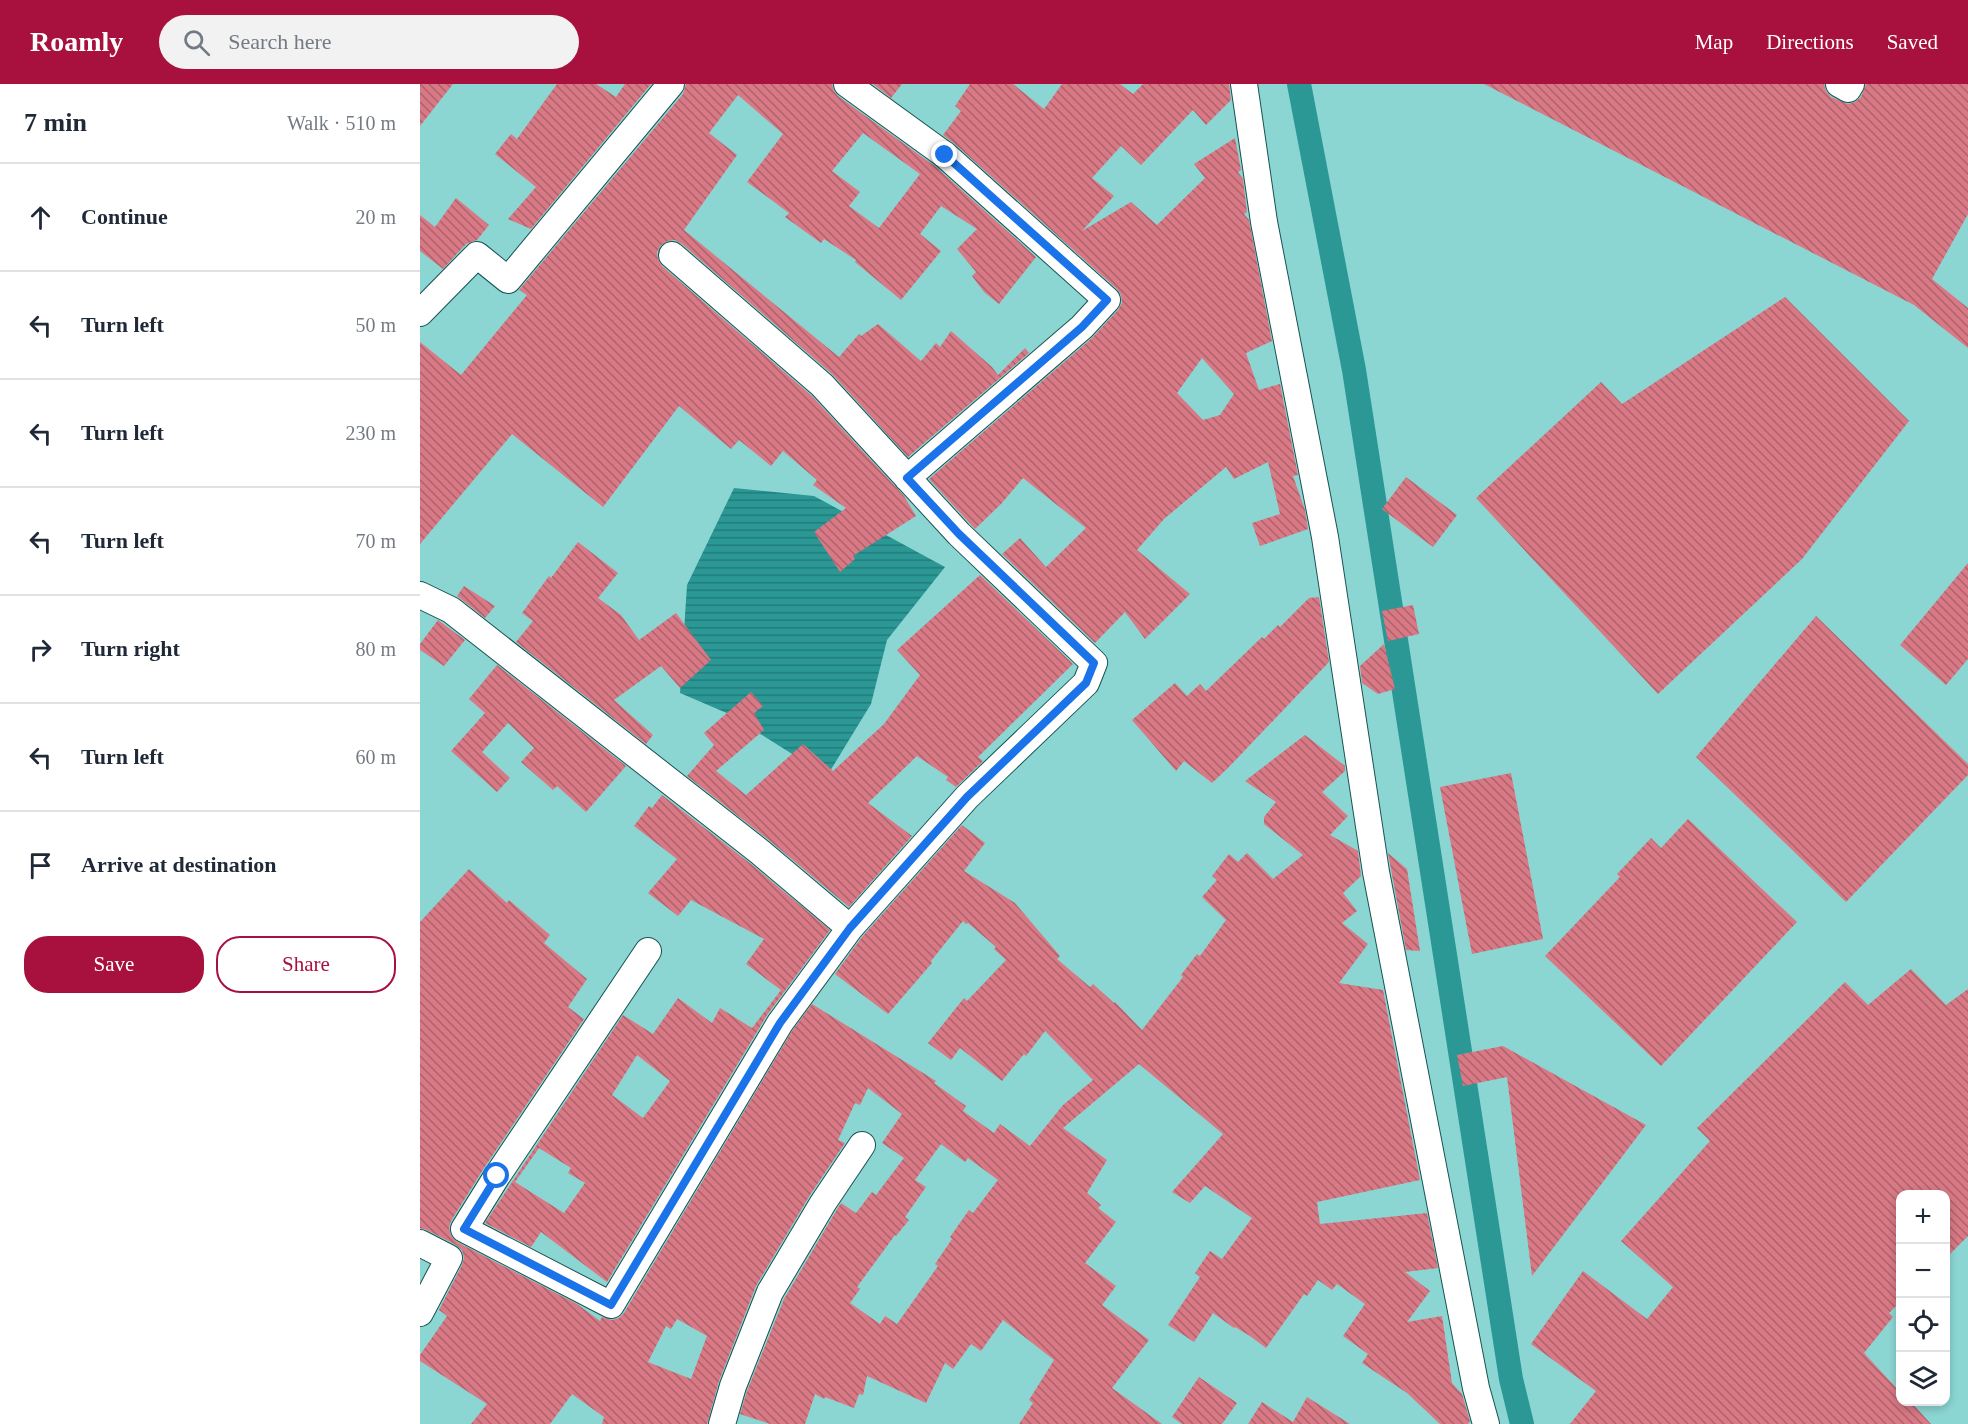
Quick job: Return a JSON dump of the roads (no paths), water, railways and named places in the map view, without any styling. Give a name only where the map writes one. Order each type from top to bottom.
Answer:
[{"type":"street","points":[[420,314],[477,255],[508,280],[671,84]]},
{"type":"street","points":[[846,84],[945,155],[1107,300],[1082,327],[907,478]]},
{"type":"street","points":[[1244,84],[1264,222],[1325,537],[1376,872],[1476,1388],[1486,1424]]},
{"type":"street","points":[[1839,84],[1848,89],[1851,84]]},
{"type":"street","points":[[648,951],[464,1229],[611,1305],[780,1023],[850,928],[967,797],[1086,683],[1094,663],[959,534],[822,385],[672,255]]},
{"type":"street","points":[[420,595],[451,609],[760,852],[850,928]]},
{"type":"street","points":[[722,1424],[733,1386],[770,1292],[823,1203],[862,1145]]},
{"type":"street","points":[[420,1243],[449,1258],[420,1313]]},
{"type":"water","points":[[734,488],[814,496],[945,567],[887,640],[871,704],[827,776],[729,714],[680,693],[687,585]]},
{"type":"waterway","points":[[1299,84],[1354,370],[1511,1379],[1522,1424]]}]
